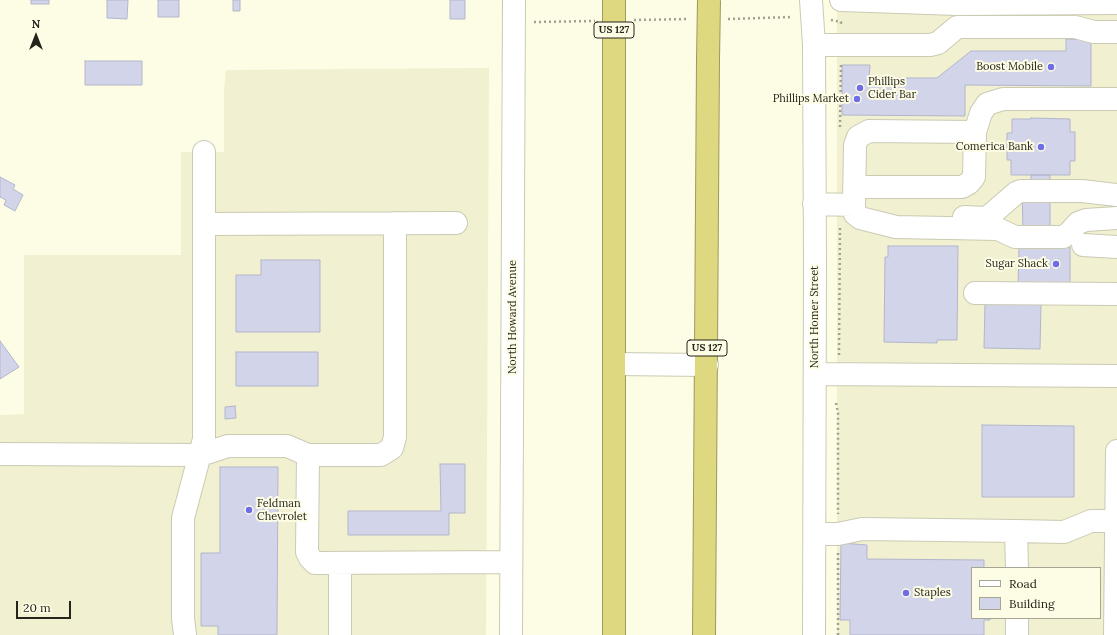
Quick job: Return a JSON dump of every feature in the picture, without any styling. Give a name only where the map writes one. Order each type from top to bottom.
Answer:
[{"type":"highway","name":"US 127","points":[[614,0],[614,635]]},
{"type":"highway","name":"US 127","points":[[704,635],[709,0]]},
{"type":"street","name":"North Howard Avenue","points":[[511,635],[514,0]]},
{"type":"street","points":[[841,0],[957,4],[1029,2],[1117,3]]},
{"type":"street","points":[[957,4],[957,27]]},
{"type":"street","name":"North Homer Street","points":[[812,9],[814,45],[814,635]]},
{"type":"street","points":[[814,45],[938,44],[957,27],[1075,27],[1094,32],[1117,32]]},
{"type":"street","points":[[814,204],[854,204],[962,187],[969,183],[974,177],[975,132],[981,113],[987,104],[998,100],[1117,99]]},
{"type":"street","points":[[854,204],[855,145],[858,137],[862,133],[869,131],[975,132]]},
{"type":"street","points":[[186,635],[183,618],[184,518],[204,439],[204,152]]},
{"type":"street","points":[[854,204],[897,216],[987,218],[1009,185],[1018,181],[1059,181],[1082,191],[1117,195]]},
{"type":"street","points":[[854,204],[896,227],[998,229],[1015,237],[1063,237],[1078,223],[1086,220],[1117,218]]},
{"type":"street","points":[[0,454],[200,455],[228,446],[287,446],[308,455],[382,455],[392,448],[395,437],[395,223]]},
{"type":"street","points":[[204,224],[456,223]]},
{"type":"street","points":[[1082,245],[1117,247]]},
{"type":"street","points":[[975,293],[1117,294]]},
{"type":"street","points":[[614,364],[707,365]]},
{"type":"street","points":[[815,374],[1117,376]]},
{"type":"street","points":[[1115,635],[1117,451]]},
{"type":"street","points":[[308,455],[307,552],[315,563],[511,562]]},
{"type":"street","points":[[815,534],[838,534],[862,529],[1064,532],[1091,521],[1116,521]]},
{"type":"street","points":[[1016,531],[1017,567]]},
{"type":"street","points":[[340,563],[340,635]]},
{"type":"street","points":[[1017,619],[1017,635]]},
{"type":"path","points":[[727,18],[812,9],[841,22],[840,133]]},
{"type":"path","points":[[633,20],[696,19]]},
{"type":"path","points":[[514,24],[602,20]]},
{"type":"path","points":[[838,635],[838,413],[835,401],[838,392],[838,374],[854,204]]},
{"type":"shaded area","points":[[837,0],[1117,0],[1117,635],[837,635]]},
{"type":"shaded area","points":[[489,68],[486,635],[0,635],[0,415],[24,414],[24,255],[181,255],[181,152],[224,152],[224,92],[226,70]]},
{"type":"building","points":[[31,0],[49,0],[49,4],[31,4]]},
{"type":"building","points":[[107,0],[128,0],[127,19],[107,18]]},
{"type":"building","points":[[158,0],[179,0],[179,17],[158,17]]},
{"type":"building","points":[[233,0],[240,0],[240,11],[233,11]]},
{"type":"building","points":[[450,0],[465,0],[465,19],[450,19]]},
{"type":"building","points":[[1066,39],[1091,40],[1091,86],[965,85],[965,116],[842,115],[842,65],[870,65],[869,78],[937,78],[971,51],[1066,51]]},
{"type":"building","points":[[85,61],[142,61],[142,85],[85,85]]},
{"type":"building","name":"Comerica Bank","points":[[1012,119],[1070,119],[1070,132],[1075,132],[1075,161],[1070,161],[1070,175],[1011,175],[1011,160],[1007,160],[1007,133],[1012,133]]},
{"type":"building","points":[[1031,175],[1050,175],[1050,230],[1023,230],[1022,186],[1031,186]]},
{"type":"building","points":[[0,177],[15,185],[13,189],[23,195],[15,211],[4,205],[6,200],[0,197]]},
{"type":"building","points":[[888,246],[958,246],[957,340],[937,340],[937,343],[884,342],[885,257],[888,257]]},
{"type":"building","points":[[1019,247],[1070,247],[1070,288],[1018,288]]},
{"type":"building","points":[[261,260],[320,260],[320,332],[236,332],[236,275],[261,275]]},
{"type":"building","points":[[985,302],[1041,303],[1040,349],[984,348]]},
{"type":"building","points":[[0,341],[19,367],[0,379]]},
{"type":"building","points":[[236,352],[318,352],[318,386],[236,386]]},
{"type":"building","points":[[235,406],[236,418],[225,419],[225,407]]},
{"type":"building","points":[[982,425],[1074,426],[1074,497],[982,497]]},
{"type":"building","points":[[440,464],[465,464],[465,513],[449,513],[449,535],[348,535],[348,511],[441,511]]},
{"type":"building","name":"Feldman Chevrolet","points":[[220,467],[278,467],[277,635],[218,635],[218,626],[201,626],[201,553],[220,553]]},
{"type":"building","name":"Staples","points":[[841,543],[867,545],[867,559],[984,560],[984,567],[971,567],[971,619],[990,619],[984,620],[984,635],[850,635],[850,620],[840,620]]},
{"type":"place","name":"Boost Mobile","points":[[1051,67]]},
{"type":"place","name":"Phillips Cider Bar","points":[[860,88]]},
{"type":"place","name":"Phillips Market","points":[[857,99]]},
{"type":"place","name":"Comerica Bank","points":[[1041,147]]},
{"type":"place","name":"Sugar Shack","points":[[1056,264]]},
{"type":"place","name":"Feldman Chevrolet","points":[[249,510]]},
{"type":"place","name":"Staples","points":[[906,593]]}]
